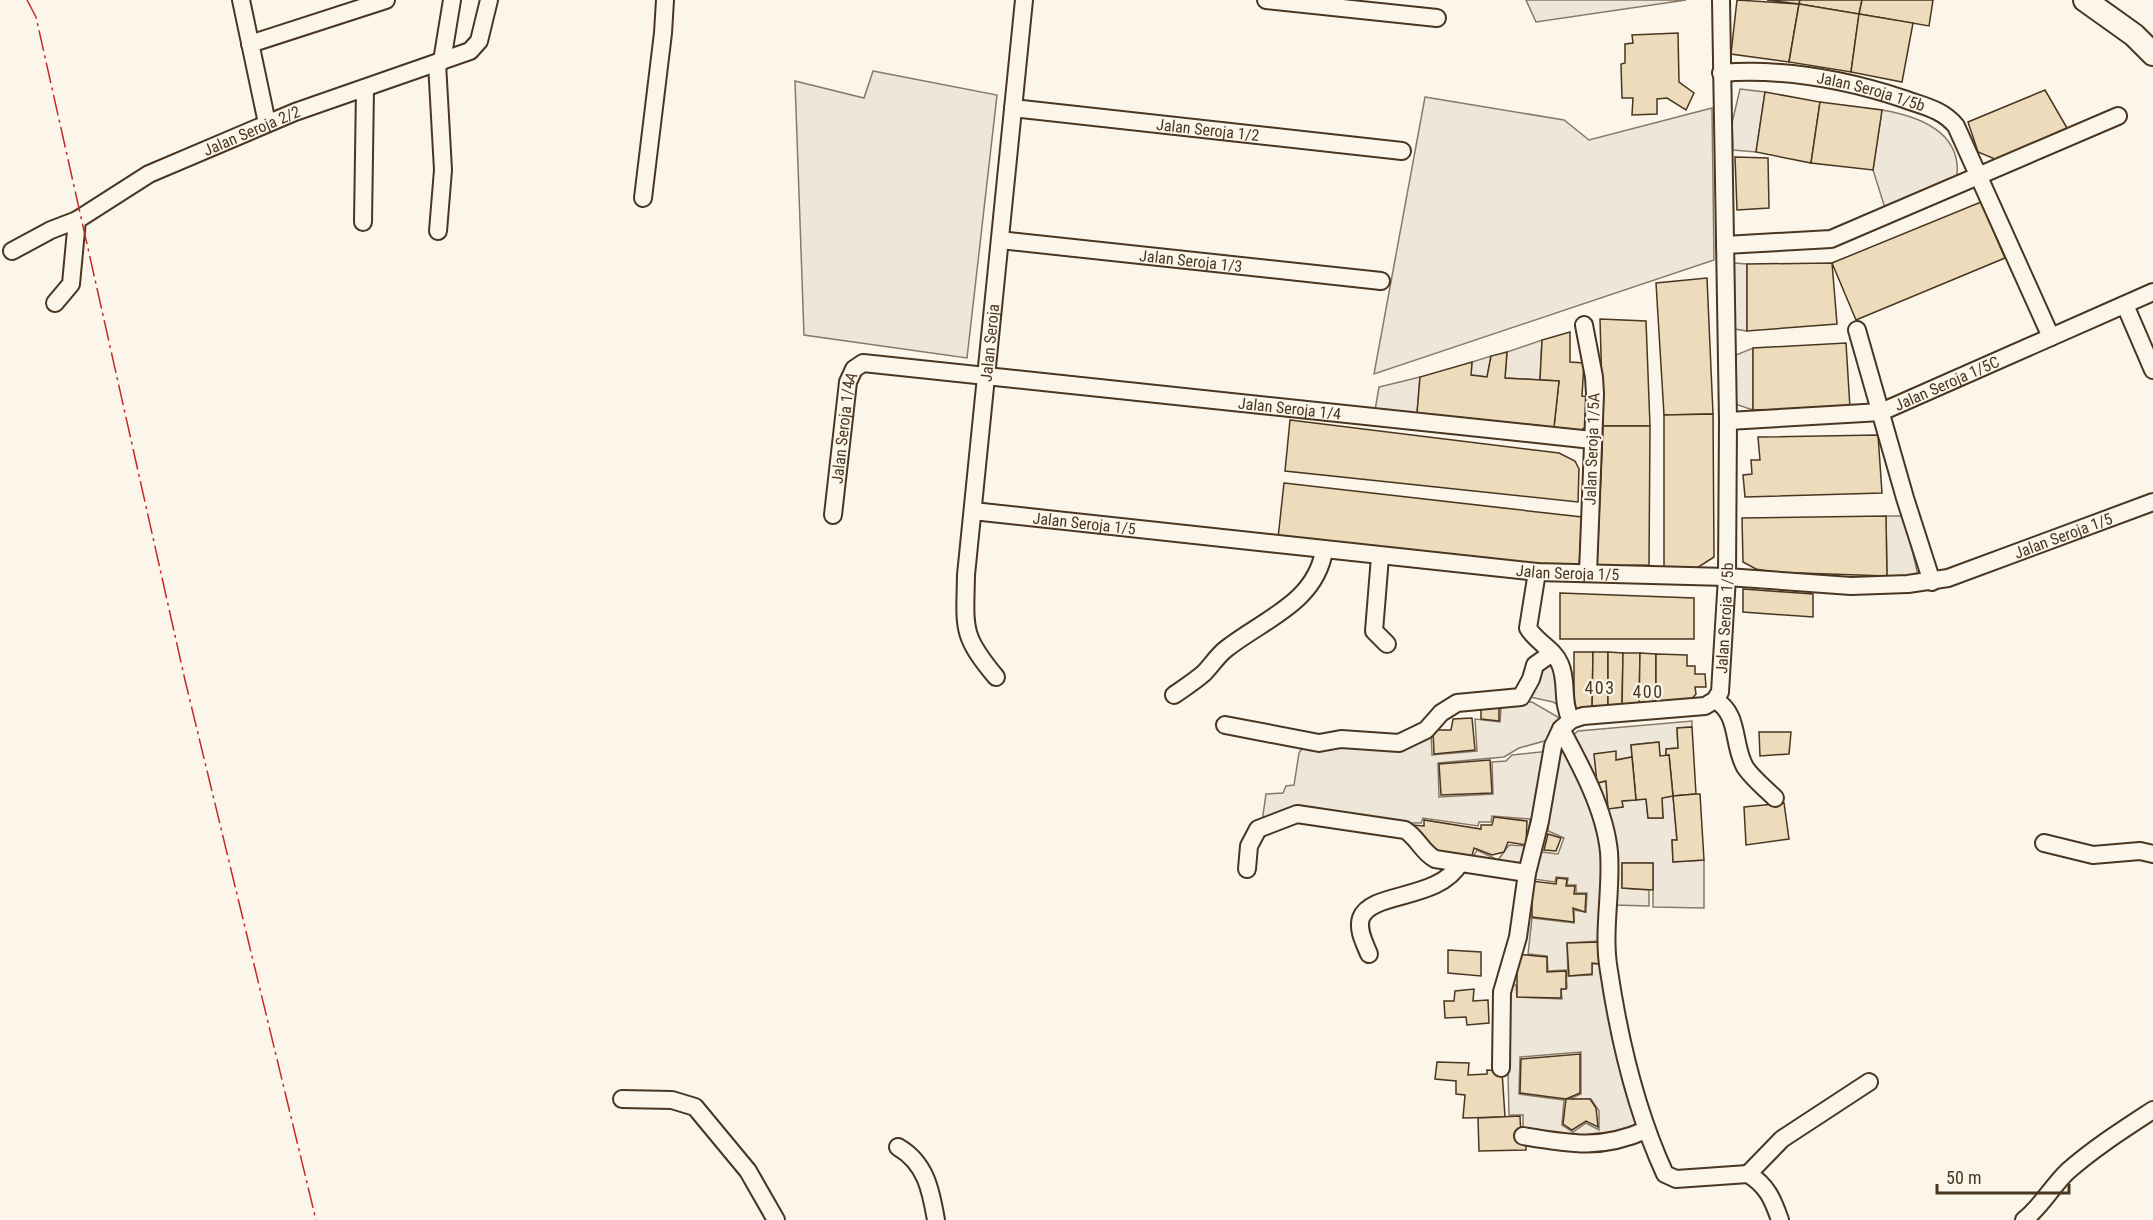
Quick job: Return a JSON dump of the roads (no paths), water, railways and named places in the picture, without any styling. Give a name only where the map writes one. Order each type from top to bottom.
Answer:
[{"type":"main road","points":[[2085,0],[2134,35],[2153,54]]},
{"type":"street","points":[[241,0],[267,123]]},
{"type":"street","points":[[250,44],[386,0]]},
{"type":"street","points":[[438,231],[443,170],[440,62],[452,0]]},
{"type":"street","name":"Jalan Seroja 2/2","points":[[12,251],[51,230],[77,220],[149,174],[267,123],[470,51],[479,41],[489,0]]},
{"type":"street","points":[[643,198],[665,0]]},
{"type":"street","name":"Jalan Seroja","points":[[996,677],[974,651],[967,634],[966,576],[1024,0]]},
{"type":"street","points":[[1266,0],[1437,18]]},
{"type":"street","name":"Jalan Seroja 1/5b","points":[[1715,700],[1720,692],[1727,577],[1728,421],[1721,0]]},
{"type":"street","name":"Jalan Seroja 1/5b","points":[[1721,73],[1764,70],[1824,77],[1857,84],[1942,112],[1956,126],[2051,337]]},
{"type":"street","points":[[363,222],[365,88]]},
{"type":"street","name":"Jalan Seroja 1/2","points":[[1013,108],[1402,151]]},
{"type":"street","points":[[1725,245],[1831,238],[2118,116]]},
{"type":"street","points":[[56,303],[71,284],[77,220]]},
{"type":"street","name":"Jalan Seroja 1/3","points":[[1000,240],[1381,281]]},
{"type":"street","name":"Jalan Seroja 1/5C","points":[[1728,421],[1881,412],[2153,292]]},
{"type":"street","points":[[2125,306],[2153,370]]},
{"type":"street","name":"Jalan Seroja 1/5A","points":[[1584,325],[1594,377],[1588,573]]},
{"type":"street","points":[[1857,330],[1905,498],[1932,582]]},
{"type":"street","name":"Jalan Seroja 1/4A","points":[[833,515],[848,382],[854,369],[863,363],[874,362],[987,375]]},
{"type":"street","name":"Jalan Seroja 1/4","points":[[987,375],[1593,440]]},
{"type":"street","name":"Jalan Seroja 1/5","points":[[973,511],[1324,551],[1537,572],[1727,577],[1851,586],[1932,582],[1968,572],[2153,502]]},
{"type":"street","points":[[1174,695],[1206,671],[1213,660],[1227,648],[1304,592],[1321,569],[1324,551]]},
{"type":"street","points":[[1380,557],[1374,631],[1387,644]]},
{"type":"street","points":[[1537,572],[1528,628],[1552,653],[1563,670],[1566,724],[1607,842],[1608,971],[1646,1130],[1665,1174],[1669,1178],[1748,1174],[1756,1179],[1772,1197],[1780,1220]]},
{"type":"street","points":[[1225,725],[1319,743],[1341,739],[1399,743],[1426,730],[1441,713],[1457,703],[1521,697],[1531,679],[1535,664],[1552,653]]},
{"type":"street","points":[[1501,1068],[1502,992],[1518,937],[1527,873],[1540,821],[1553,746],[1566,724],[1583,716],[1705,706],[1715,700],[1726,706],[1731,717],[1738,750],[1746,768],[1775,798]]},
{"type":"street","points":[[1247,870],[1249,846],[1258,829],[1297,814],[1405,830],[1414,835],[1428,855],[1460,863],[1527,873]]},
{"type":"street","points":[[2044,843],[2093,855],[2140,851],[2153,854]]},
{"type":"street","points":[[1369,954],[1360,925],[1362,916],[1371,907],[1443,882],[1453,875],[1460,863]]},
{"type":"street","points":[[1748,1174],[1782,1139],[1869,1082]]},
{"type":"street","points":[[622,1099],[672,1100],[695,1107],[748,1172],[776,1220]]},
{"type":"street","points":[[2024,1220],[2036,1211],[2067,1172],[2116,1134],[2153,1110]]},
{"type":"street","points":[[1523,1136],[1582,1145],[1627,1138],[1646,1130]]},
{"type":"street","points":[[898,1147],[908,1153],[926,1178],[936,1220]]},
{"type":"district","name":"403","points":[[1600,687]]},
{"type":"district","name":"400","points":[[1648,691]]}]
